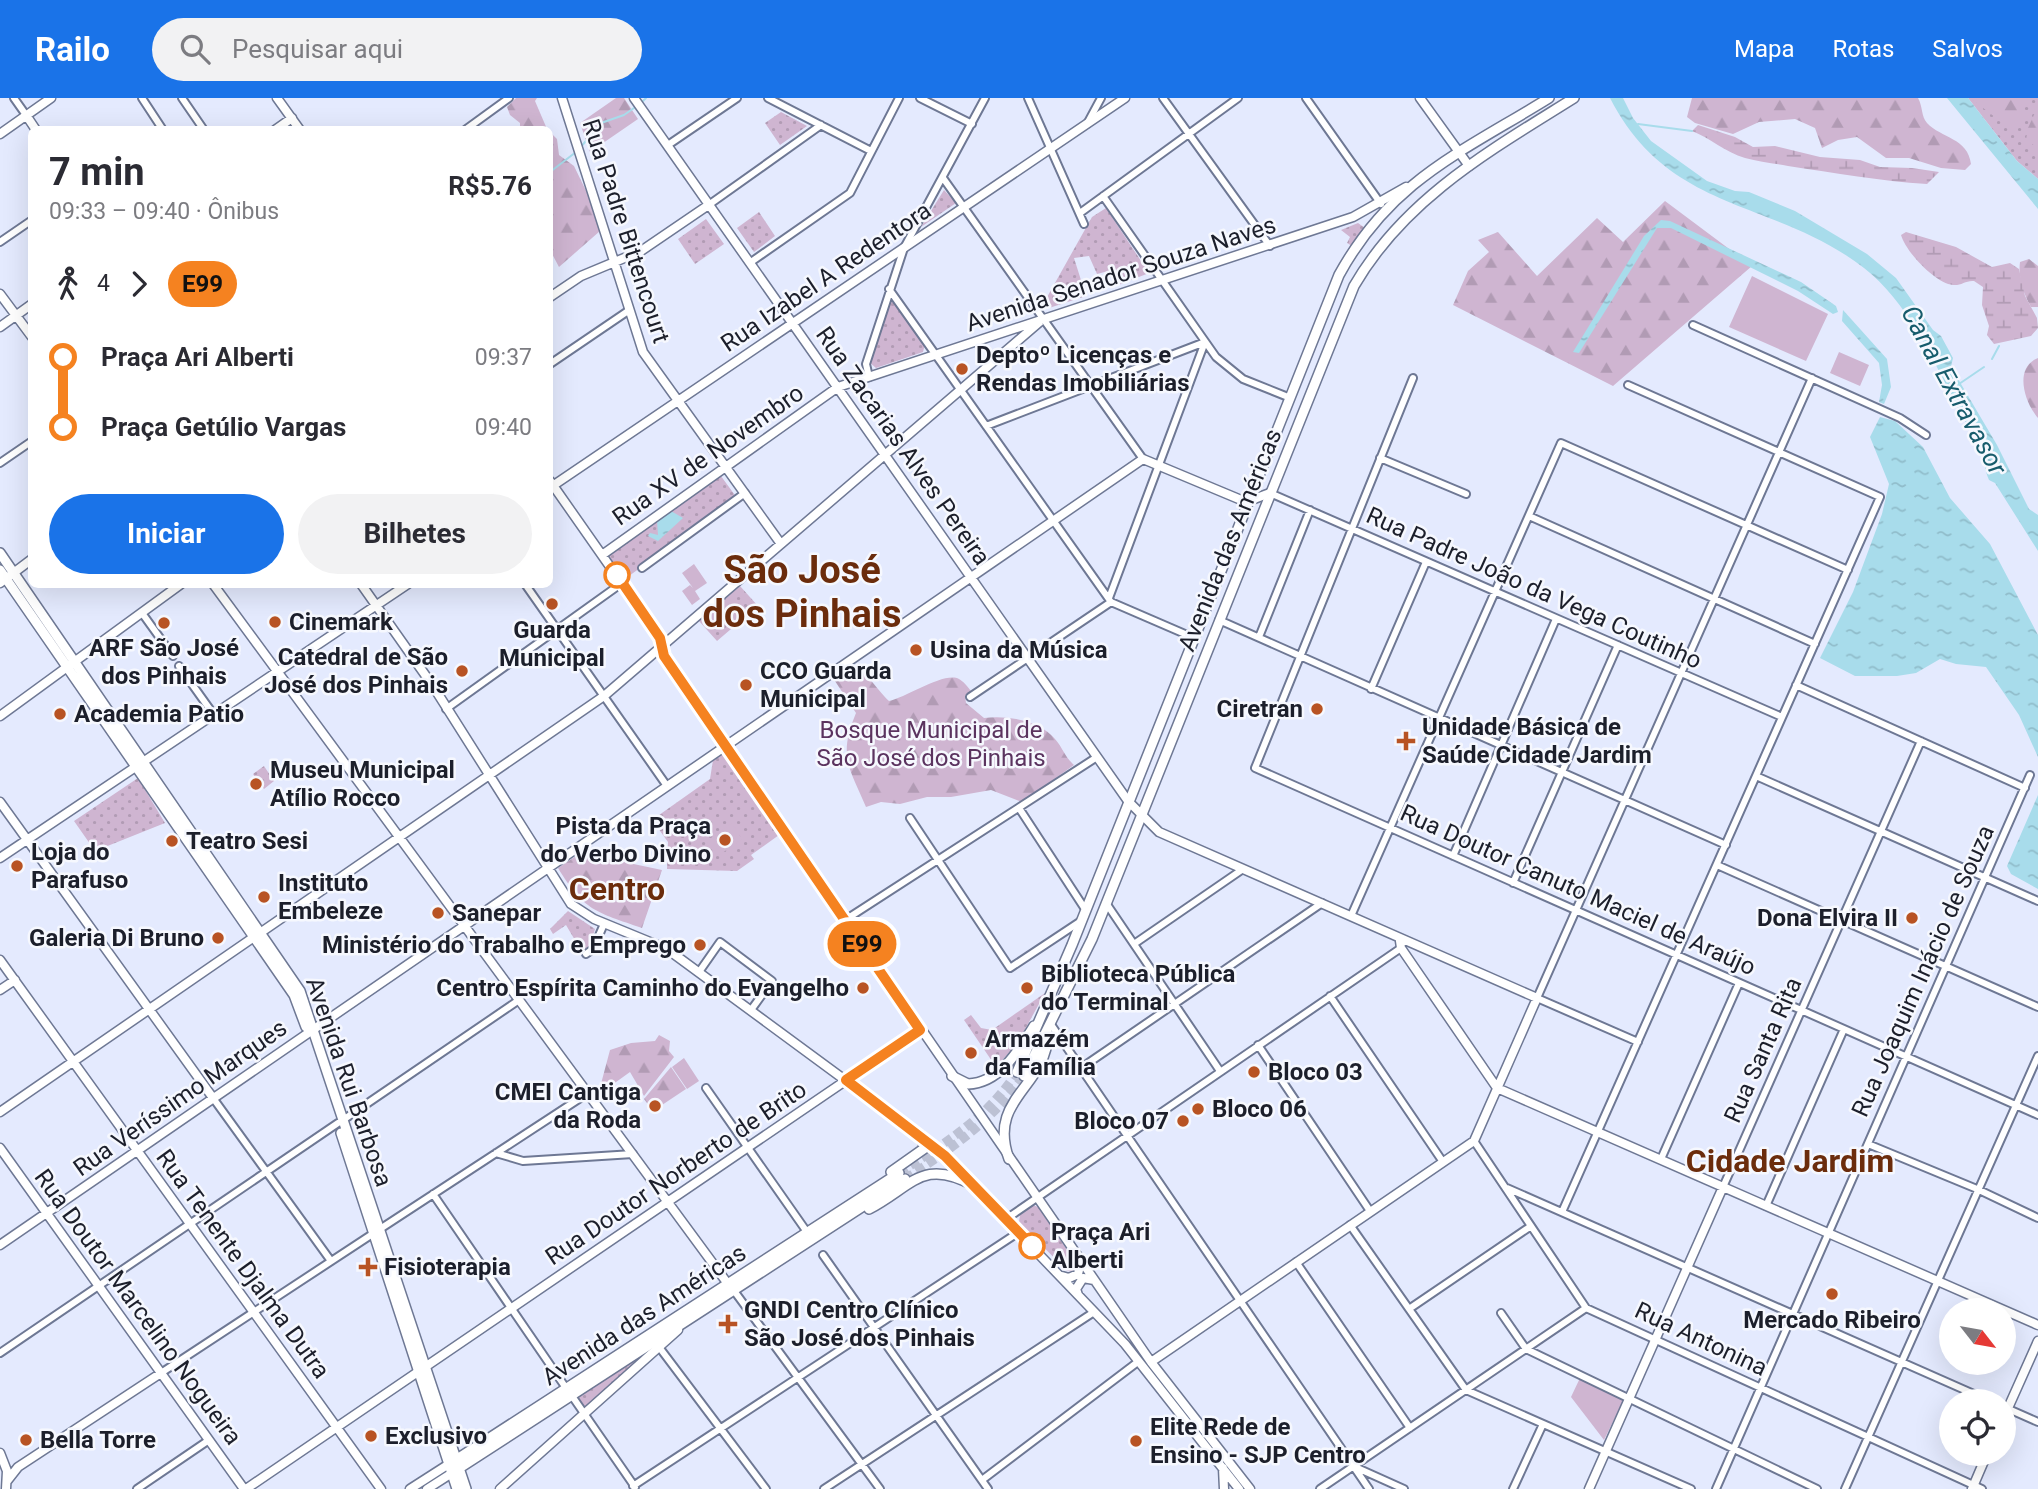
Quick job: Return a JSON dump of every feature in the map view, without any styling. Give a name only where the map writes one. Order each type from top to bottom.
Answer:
[{"type":"main road","points":[[0,134],[51,98]]},
{"type":"main road","points":[[277,98],[297,126]]},
{"type":"main road","name":"Rua Padre Bittencourt","points":[[562,98],[643,352],[781,544]]},
{"type":"main road","name":"Rua Zacarias Alves Pereira","points":[[634,98],[1140,815],[1159,832],[1393,934],[1407,944],[1538,998]]},
{"type":"main road","name":"Rua Izabel A Redentora","points":[[553,484],[1125,98]]},
{"type":"main road","points":[[1420,98],[1469,166]]},
{"type":"main road","name":"Avenida das Américas","points":[[1549,98],[1459,151],[1410,184],[1380,214],[1346,261],[1288,397],[1020,1074],[1083,959],[1335,327],[1359,277],[1409,212],[1469,166],[1574,98]]},
{"type":"main road","points":[[26,116],[33,126]]},
{"type":"main road","points":[[281,126],[292,118]]},
{"type":"main road","name":"Avenida Senador Souza Naves","points":[[838,387],[1353,218],[1381,204],[1410,184]]},
{"type":"main road","points":[[553,295],[581,276],[641,251],[710,204]]},
{"type":"main road","points":[[0,294],[28,332]]},
{"type":"main road","points":[[0,327],[28,307]]},
{"type":"main road","points":[[0,1112],[604,696],[1043,319]]},
{"type":"main road","name":"Rua XV de Novembro","points":[[601,555],[724,465],[838,387]]},
{"type":"main road","points":[[1143,459],[1246,502],[1270,493]]},
{"type":"main road","name":"Rua Veríssimo Marques","points":[[0,1245],[1143,459]]},
{"type":"main road","points":[[553,488],[660,638],[664,656],[976,1112],[1151,1362],[1250,1489]]},
{"type":"main road","name":"Avenida Rui Barbosa","points":[[0,553],[5,576],[71,664],[257,934],[294,995],[311,1031],[454,1466],[466,1489]]},
{"type":"main road","points":[[5,576],[28,562]]},
{"type":"main road","points":[[0,716],[176,588]]},
{"type":"main road","points":[[216,588],[731,1287]]},
{"type":"main road","points":[[364,588],[431,682],[571,904],[604,923],[656,943],[920,1135],[975,1186],[1079,1295],[1139,1362],[1239,1489]]},
{"type":"main road","points":[[0,858],[402,588]]},
{"type":"main road","points":[[0,802],[213,1098]]},
{"type":"main road","points":[[1407,944],[1497,1088],[2038,1325]]},
{"type":"main road","name":"Rua Tenente Djalma Dutra","points":[[0,960],[381,1489]]},
{"type":"main road","points":[[0,990],[15,980]]},
{"type":"main road","points":[[1151,1362],[1474,1141],[1538,998]]},
{"type":"main road","points":[[951,1076],[962,1083],[974,1084],[998,1072],[1017,1052],[1044,1009]]},
{"type":"main road","points":[[1009,1159],[1002,1138],[1003,1122],[1036,1069],[1048,1043],[1049,1024]]},
{"type":"main road","name":"Rua Doutor Norberto de Brito","points":[[245,1489],[920,1030]]},
{"type":"main road","points":[[825,1227],[849,1200],[919,1154],[925,1145],[920,1135]]},
{"type":"main road","name":"Rua Doutor Marcelino Nogueira","points":[[0,1148],[245,1489]]},
{"type":"main road","points":[[825,1227],[929,1174],[946,1172],[975,1186]]},
{"type":"main road","name":"Avenida das Américas","points":[[410,1489],[454,1466],[902,1176]]},
{"type":"main road","name":"Rua Santa Rita","points":[[1589,1489],[1723,1187]]},
{"type":"main road","name":"Avenida das Américas","points":[[569,1392],[690,1319],[807,1233],[825,1227]]},
{"type":"main road","points":[[1060,1275],[1074,1277],[1080,1270],[1080,1260]]},
{"type":"main road","points":[[1079,1295],[1076,1289],[1079,1280],[1094,1280]]},
{"type":"main road","points":[[500,1489],[690,1319]]},
{"type":"main road","points":[[2015,1389],[2038,1341]]},
{"type":"main road","points":[[6,1485],[21,1465],[161,1373]]},
{"type":"main road","points":[[2,1457],[21,1465]]},
{"type":"main road","points":[[2,1457],[6,1485]]},
{"type":"main road","name":"Avenida das Américas","points":[[427,1489],[454,1466]]},
{"type":"main road","name":"Avenida Rui Barbosa","points":[[454,1466],[457,1489]]},
{"type":"main road","points":[[1976,1488],[1983,1466]]},
{"type":"main road","points":[[1223,1468],[1224,1489]]},
{"type":"street","points":[[14,98],[26,116]]},
{"type":"street","points":[[142,98],[158,126]]},
{"type":"street","points":[[181,98],[201,126]]},
{"type":"street","points":[[470,126],[509,98]]},
{"type":"street","points":[[668,145],[737,98]]},
{"type":"street","points":[[768,98],[871,151]]},
{"type":"street","points":[[751,262],[850,193],[899,98]]},
{"type":"street","points":[[920,98],[972,124]]},
{"type":"street","points":[[869,377],[866,364],[904,248],[985,98]]},
{"type":"street","points":[[1028,98],[1084,224]]},
{"type":"street","points":[[1087,124],[1101,98]]},
{"type":"street","points":[[1163,98],[1270,246]]},
{"type":"street","points":[[1080,213],[1238,98]]},
{"type":"street","points":[[1306,98],[1381,204]]},
{"type":"street","points":[[710,204],[821,125]]},
{"type":"street","points":[[943,178],[1143,459]]},
{"type":"street","points":[[1103,196],[1223,364],[1243,379],[1288,397]]},
{"type":"street","points":[[0,243],[28,223]]},
{"type":"street","points":[[889,289],[1110,600],[1192,637]]},
{"type":"street","points":[[553,362],[628,311]]},
{"type":"street","points":[[1693,325],[1909,422],[1926,435]]},
{"type":"street","points":[[986,426],[1205,342]]},
{"type":"street","points":[[970,697],[1110,600],[1205,342]]},
{"type":"street","points":[[1300,658],[1413,378]]},
{"type":"street","points":[[1638,1042],[1538,998],[1812,378]]},
{"type":"street","points":[[1562,1212],[1880,497],[1628,384]]},
{"type":"street","points":[[1351,916],[1561,443],[1848,570]]},
{"type":"street","points":[[0,463],[28,444]]},
{"type":"street","points":[[1380,458],[1466,494]]},
{"type":"street","name":"Rua Padre João da Vega Coutinho","points":[[1270,493],[1782,717]]},
{"type":"street","points":[[642,568],[746,494]]},
{"type":"street","points":[[1259,637],[1310,510]]},
{"type":"street","points":[[1529,516],[1815,644]]},
{"type":"street","points":[[1371,689],[1426,562]]},
{"type":"street","points":[[446,709],[622,583]]},
{"type":"street","points":[[528,588],[667,786]]},
{"type":"street","points":[[142,613],[173,656]]},
{"type":"street","points":[[1453,856],[1556,618]]},
{"type":"street","points":[[1219,620],[1726,845]]},
{"type":"street","points":[[1514,883],[1618,645]]},
{"type":"street","name":"Rua Doutor Canuto Maciel de Araújo","points":[[1300,658],[1255,768],[2038,1115]]},
{"type":"street","points":[[180,666],[215,715]]},
{"type":"street","points":[[1797,685],[2025,788]]},
{"type":"street","name":"Rua Santa Rita","points":[[1723,1187],[1920,741]]},
{"type":"street","points":[[845,920],[1097,757]]},
{"type":"street","name":"Rua Joaquim Inácio de Souza","points":[[1716,1489],[2030,775]]},
{"type":"street","points":[[1756,776],[2038,901]]},
{"type":"street","points":[[1019,808],[1085,909]]},
{"type":"street","points":[[910,818],[1010,968],[1081,921]]},
{"type":"street","points":[[1717,865],[2038,1007]]},
{"type":"street","points":[[1133,944],[1243,869]]},
{"type":"street","points":[[1106,903],[1220,1071]]},
{"type":"street","points":[[1081,1068],[1322,903]]},
{"type":"street","points":[[586,954],[593,949],[604,923]]},
{"type":"street","points":[[699,972],[720,942],[772,981],[751,1010]]},
{"type":"street","points":[[1006,1219],[1407,944]]},
{"type":"street","points":[[1661,1159],[1739,983]]},
{"type":"street","points":[[1330,996],[1443,1162]]},
{"type":"street","points":[[0,1353],[519,1000]]},
{"type":"street","points":[[1049,1024],[1369,1489]]},
{"type":"street","points":[[1766,1206],[1844,1029]]},
{"type":"street","points":[[1048,1043],[1064,1044]]},
{"type":"street","points":[[1258,1045],[1370,1211]]},
{"type":"street","points":[[1845,1489],[2038,1056]]},
{"type":"street","points":[[706,1088],[807,1233]]},
{"type":"street","points":[[161,1373],[587,1093]]},
{"type":"street","points":[[213,1098],[331,1261]]},
{"type":"street","points":[[1320,1489],[1586,1308],[1474,1141]]},
{"type":"street","points":[[1868,1144],[1977,1189],[2038,1218]]},
{"type":"street","points":[[496,1153],[523,1161],[633,1154]]},
{"type":"street","points":[[1505,1187],[1963,1389]]},
{"type":"street","points":[[433,1194],[635,1487],[1019,1233]]},
{"type":"street","points":[[1350,1225],[1466,1390],[1691,1489]]},
{"type":"street","points":[[1409,1309],[1531,1226]]},
{"type":"street","points":[[823,1255],[988,1489]]},
{"type":"street","points":[[1296,1262],[1410,1428]]},
{"type":"street","points":[[731,1287],[880,1489]]},
{"type":"street","name":"Rua Antonina","points":[[1586,1308],[1976,1488]]},
{"type":"street","points":[[824,1489],[1094,1312]]},
{"type":"street","points":[[1501,1313],[1526,1349],[1817,1489]]},
{"type":"street","points":[[659,1347],[766,1489]]},
{"type":"street","points":[[982,1480],[1139,1362]]},
{"type":"street","points":[[2016,1415],[2038,1422]]},
{"type":"street","points":[[1514,1489],[1543,1424]]},
{"type":"street","points":[[137,1489],[209,1440]]},
{"type":"street","points":[[1353,1466],[1404,1489]]},
{"type":"green space","points":[[516,98],[537,98],[535,101],[546,126],[520,126],[507,107]]},
{"type":"green space","points":[[616,98],[624,98],[638,119],[590,152],[580,123]]},
{"type":"green space","points":[[1692,98],[1918,98],[1927,123],[1965,149],[1971,164],[1965,170],[1941,168],[1909,158],[1886,158],[1857,137],[1838,140],[1822,148],[1815,128],[1795,119],[1759,122],[1733,134],[1695,123],[1687,117]]},
{"type":"green space","points":[[1968,98],[2038,98],[2038,179],[2017,161]]},
{"type":"green space","points":[[1970,98],[2022,98],[2025,114],[2016,124],[2004,124]]},
{"type":"green space","points":[[2038,106],[2038,148],[2026,140],[2028,128]]},
{"type":"green space","points":[[781,112],[807,126],[780,145],[765,123]]},
{"type":"green space","points":[[1698,125],[1735,137],[1753,147],[1775,146],[1820,157],[1860,160],[1880,167],[1939,172],[1927,184],[1756,161],[1731,152],[1692,131]]},
{"type":"green space","points":[[553,135],[557,139],[559,155],[574,166],[591,201],[600,231],[559,267],[553,256]]},
{"type":"green space","points":[[944,190],[956,203],[921,227]]},
{"type":"green space","points":[[1665,201],[1752,266],[1613,386],[1453,305],[1468,271],[1489,252],[1478,240],[1498,232],[1537,276],[1597,218],[1623,242]]},
{"type":"green space","points":[[1106,208],[1149,273],[1116,286],[1112,270],[1097,274],[1089,256],[1074,258],[1086,296],[1049,308],[1046,299],[1092,217]]},
{"type":"green space","points":[[759,212],[775,236],[754,252],[737,228]]},
{"type":"green space","points":[[706,219],[724,244],[695,264],[678,239]]},
{"type":"green space","points":[[1358,223],[1365,228],[1352,246],[1347,243],[1350,237],[1341,230]]},
{"type":"green space","points":[[1906,232],[1956,247],[1992,267],[2010,263],[2019,269],[2025,296],[2037,318],[2038,328],[2031,336],[1994,344],[1987,335],[1989,326],[1982,305],[1983,287],[1974,281],[1953,285],[1938,279],[1922,266],[1909,250],[1901,235]]},
{"type":"green space","points":[[2029,259],[2038,266],[2038,307],[2031,307],[2020,279],[2020,262]]},
{"type":"green space","points":[[1752,276],[1828,314],[1806,361],[1729,327]]},
{"type":"green space","points":[[890,296],[925,344],[923,352],[876,368],[869,362]]},
{"type":"green space","points":[[1839,352],[1869,365],[1860,386],[1830,373]]},
{"type":"green space","points":[[2038,358],[2038,418],[2029,404],[2024,377],[2030,363]]},
{"type":"green space","points":[[718,472],[737,498],[622,581],[603,555]]},
{"type":"green space","points":[[694,564],[707,583],[695,591],[700,599],[692,605],[682,591],[690,585],[693,588],[682,573]]},
{"type":"green space","points":[[740,586],[758,606],[717,641],[699,621]]},
{"type":"green space","name":"Bosque Municipal de São José dos Pinhais","points":[[852,666],[867,677],[889,701],[935,681],[953,677],[959,679],[971,691],[965,696],[966,703],[984,718],[1012,718],[1041,727],[1055,739],[1074,765],[1022,802],[991,790],[951,797],[927,797],[900,804],[881,802],[866,807],[848,761],[848,740],[856,713],[833,678]]},
{"type":"green space","points":[[723,753],[779,835],[751,855],[754,859],[737,871],[667,869],[668,842],[652,820],[710,779],[713,760]]},
{"type":"green space","points":[[264,766],[274,781],[264,789],[253,774]]},
{"type":"green space","points":[[138,778],[165,823],[95,851],[74,821]]},
{"type":"green space","name":"Pista da Praça do Verbo Divino","points":[[732,823],[742,839],[718,856],[707,841]]},
{"type":"green space","points":[[588,848],[605,858],[662,870],[642,928],[592,908],[567,882],[558,868]]},
{"type":"green space","points":[[568,911],[595,929],[590,946],[582,952],[566,925],[553,934],[550,929]]},
{"type":"green space","points":[[1045,993],[1017,1044],[996,1067],[964,1020],[971,1015],[981,1028],[992,1030]]},
{"type":"green space","points":[[659,1035],[670,1041],[669,1051],[674,1057],[644,1096],[630,1072],[598,1095],[610,1050],[631,1043],[655,1041]]},
{"type":"green space","points":[[684,1058],[699,1081],[687,1089],[672,1067]]},
{"type":"green space","points":[[671,1067],[686,1089],[653,1111],[644,1099]]},
{"type":"green space","name":"Praça Ari Alberti","points":[[1033,1205],[1038,1207],[1076,1263],[1076,1272],[1067,1271],[1019,1222],[1020,1215]]},
{"type":"green space","points":[[652,1348],[585,1409],[577,1397]]},
{"type":"green space","points":[[1580,1378],[1624,1399],[1604,1440],[1571,1397]]},
{"type":"water","name":"Canal Extravasor","points":[[1610,98],[1623,98],[1633,118],[1651,141],[1707,181],[1735,191],[1749,192],[1795,211],[1867,254],[1896,278],[1933,330],[1941,336],[1953,358],[1951,367],[1997,445],[2029,509],[2038,515],[2038,551],[1995,483],[1989,480],[1979,445],[1917,330],[1879,282],[1864,268],[1830,245],[1726,201],[1693,185],[1662,164],[1634,136]]},
{"type":"water","points":[[1947,98],[1968,98],[2017,161],[2038,179],[2038,209]]},
{"type":"water","points":[[1661,220],[1670,221],[1801,282],[1836,306],[1838,312],[1833,314],[1798,291],[1671,228],[1657,228],[1579,353],[1573,352],[1644,236]]},
{"type":"water","points":[[1843,310],[1887,359],[1891,387],[1884,404],[1879,402],[1882,385],[1879,363],[1842,321]]},
{"type":"water","points":[[1880,417],[1895,421],[1923,447],[1950,498],[1990,544],[2038,635],[2038,757],[2019,715],[1986,667],[1956,664],[1940,659],[1916,673],[1855,676],[1820,658],[1853,592],[1882,514],[1889,484],[1870,437]]},
{"type":"water","points":[[671,511],[683,518],[658,541],[648,536],[650,533],[658,535],[657,521]]},
{"type":"water","points":[[2038,795],[2038,889],[2011,874],[2007,866]]},
{"type":"waterway","points":[[643,101],[646,98]]},
{"type":"waterway","points":[[580,148],[601,123],[624,115],[634,108]]},
{"type":"waterway","points":[[1638,124],[1692,131]]},
{"type":"waterway","points":[[553,170],[576,152]]},
{"type":"waterway","points":[[1992,359],[1999,346]]},
{"type":"waterway","name":"Canal Extravasor","points":[[1959,384],[1984,367]]},
{"type":"tunnel","points":[[899,1173],[949,1140],[979,1116],[1017,1072]]},
{"type":"tunnel","points":[[905,1179],[984,1120],[1024,1076]]},
{"type":"bus line","name":"E99","points":[[617,575],[660,638],[664,656],[920,1030],[846,1080],[945,1156],[1032,1246]]},
{"type":"place","name":"Deptoº Licenças e Rendas Imobiliárias","points":[[962,369]]},
{"type":"place","name":"Guarda Municipal","points":[[552,604]]},
{"type":"place","name":"Cinemark","points":[[275,622]]},
{"type":"place","name":"ARF São José dos Pinhais","points":[[164,623]]},
{"type":"place","name":"Usina da Música","points":[[916,650]]},
{"type":"place","name":"Catedral de São José dos Pinhais","points":[[462,671]]},
{"type":"place","name":"CCO Guarda Municipal","points":[[746,685]]},
{"type":"place","name":"Ciretran","points":[[1317,709]]},
{"type":"place","name":"Academia Patio","points":[[60,714]]},
{"type":"place","name":"Unidade Básica de Saúde Cidade Jardim","points":[[1406,741]]},
{"type":"place","name":"Museu Municipal Atílio Rocco","points":[[256,784]]},
{"type":"place","name":"Pista da Praça do Verbo Divino","points":[[725,840]]},
{"type":"place","name":"Teatro Sesi","points":[[172,841]]},
{"type":"place","name":"Loja do Parafuso","points":[[17,866]]},
{"type":"place","name":"Instituto Embeleze","points":[[264,897]]},
{"type":"place","name":"Sanepar","points":[[438,913]]},
{"type":"place","name":"Dona Elvira II","points":[[1912,918]]},
{"type":"place","name":"Galeria Di Bruno","points":[[218,938]]},
{"type":"place","name":"Ministério do Trabalho e Emprego","points":[[700,945]]},
{"type":"place","name":"Centro Espírita Caminho do Evangelho","points":[[863,988]]},
{"type":"place","name":"Biblioteca Pública do Terminal","points":[[1027,988]]},
{"type":"place","name":"Armazém da Família","points":[[971,1053]]},
{"type":"place","name":"Bloco 03","points":[[1254,1072]]},
{"type":"place","name":"CMEI Cantiga da Roda","points":[[655,1106]]},
{"type":"place","name":"Bloco 06","points":[[1198,1109]]},
{"type":"place","name":"Bloco 07","points":[[1183,1121]]},
{"type":"place","name":"Praça Ari Alberti","points":[[1032,1246]]},
{"type":"place","name":"Fisioterapia","points":[[368,1267]]},
{"type":"place","name":"Mercado Ribeiro","points":[[1832,1294]]},
{"type":"place","name":"GNDI Centro Clínico São José dos Pinhais","points":[[728,1324]]},
{"type":"place","name":"Exclusivo","points":[[371,1436]]},
{"type":"place","name":"Bella Torre","points":[[26,1440]]},
{"type":"place","name":"Elite Rede de Ensino - SJP Centro","points":[[1136,1441]]},
{"type":"district","name":"São José dos Pinhais","points":[[802,592]]},
{"type":"district","name":"Centro","points":[[617,889]]},
{"type":"district","name":"Cidade Jardim","points":[[1790,1161]]}]
